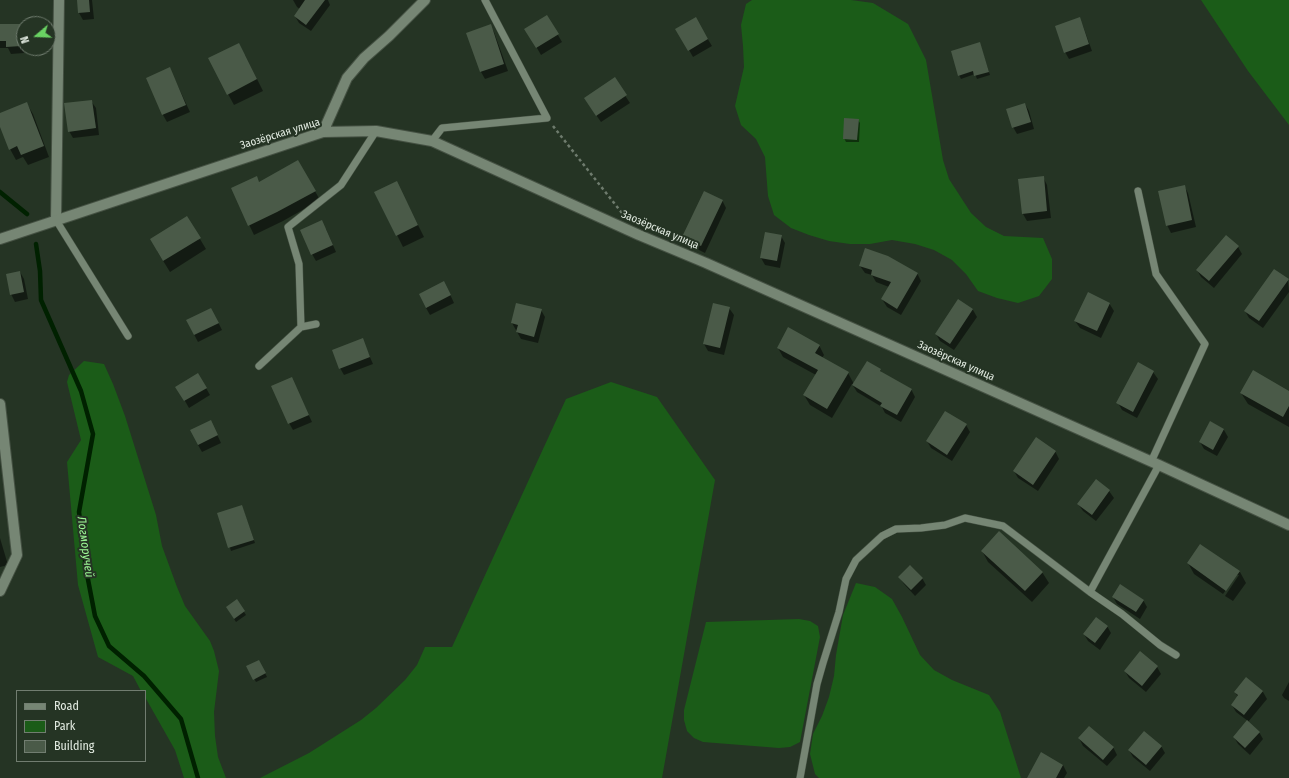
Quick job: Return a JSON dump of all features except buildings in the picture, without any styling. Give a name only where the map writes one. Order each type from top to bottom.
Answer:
[{"type":"street","points":[[56,220],[59,0]]},
{"type":"street","points":[[323,132],[347,78],[364,58],[389,36],[425,0]]},
{"type":"street","name":"Заозёрская улица","points":[[0,239],[323,132],[376,131],[432,141],[639,235],[706,262],[1155,463],[1289,525]]},
{"type":"street","points":[[0,404],[17,555],[0,592]]},
{"type":"lane","points":[[432,141],[442,128],[547,118],[485,0]]},
{"type":"lane","points":[[301,327],[299,264],[288,227],[341,185],[376,131]]},
{"type":"lane","points":[[1090,592],[1155,463],[1205,344],[1156,274],[1138,191]]},
{"type":"lane","points":[[56,220],[128,336]]},
{"type":"lane","points":[[259,366],[301,327],[316,324]]},
{"type":"lane","points":[[800,778],[817,684],[839,612],[846,579],[856,560],[882,536],[896,529],[921,528],[945,524],[965,518],[1003,526],[1090,592],[1122,614],[1160,645],[1176,655]]},
{"type":"path","points":[[547,118],[625,217]]},
{"type":"green space","points":[[752,0],[851,0],[873,3],[908,24],[926,60],[943,160],[949,179],[971,213],[986,227],[1004,236],[1043,238],[1052,259],[1052,279],[1039,296],[1018,303],[997,298],[978,291],[966,274],[952,260],[934,250],[915,244],[892,240],[870,244],[850,244],[829,241],[791,228],[774,215],[768,196],[765,157],[756,139],[741,125],[735,106],[744,67],[741,25],[746,4]]},
{"type":"green space","points":[[1201,0],[1289,0],[1289,125],[1248,71]]},
{"type":"green space","points":[[84,361],[104,364],[113,384],[125,416],[156,515],[162,546],[177,587],[185,606],[210,641],[214,651],[219,671],[214,712],[215,736],[218,757],[226,778],[184,778],[175,750],[146,699],[146,690],[140,690],[133,676],[98,657],[78,585],[67,462],[81,440],[67,382],[69,375]]},
{"type":"green space","points":[[611,382],[657,397],[715,480],[662,778],[260,778],[309,753],[361,720],[376,708],[405,680],[417,665],[425,647],[452,647],[566,399]]},
{"type":"green space","points":[[856,583],[875,587],[892,599],[920,655],[934,670],[952,680],[989,695],[1000,712],[1021,778],[819,778],[815,774],[810,754],[813,734],[829,697],[834,676],[843,615]]},
{"type":"green space","points":[[799,619],[810,621],[818,626],[820,637],[800,742],[790,747],[779,748],[703,742],[694,738],[687,731],[684,720],[684,710],[706,622]]},
{"type":"waterway","name":"Логморучей","points":[[0,192],[27,214]]},
{"type":"waterway","name":"Логморучей","points":[[36,244],[40,271],[41,300],[81,391],[93,434],[79,512],[86,569],[95,616],[109,646],[144,676],[181,719],[198,778]]}]
